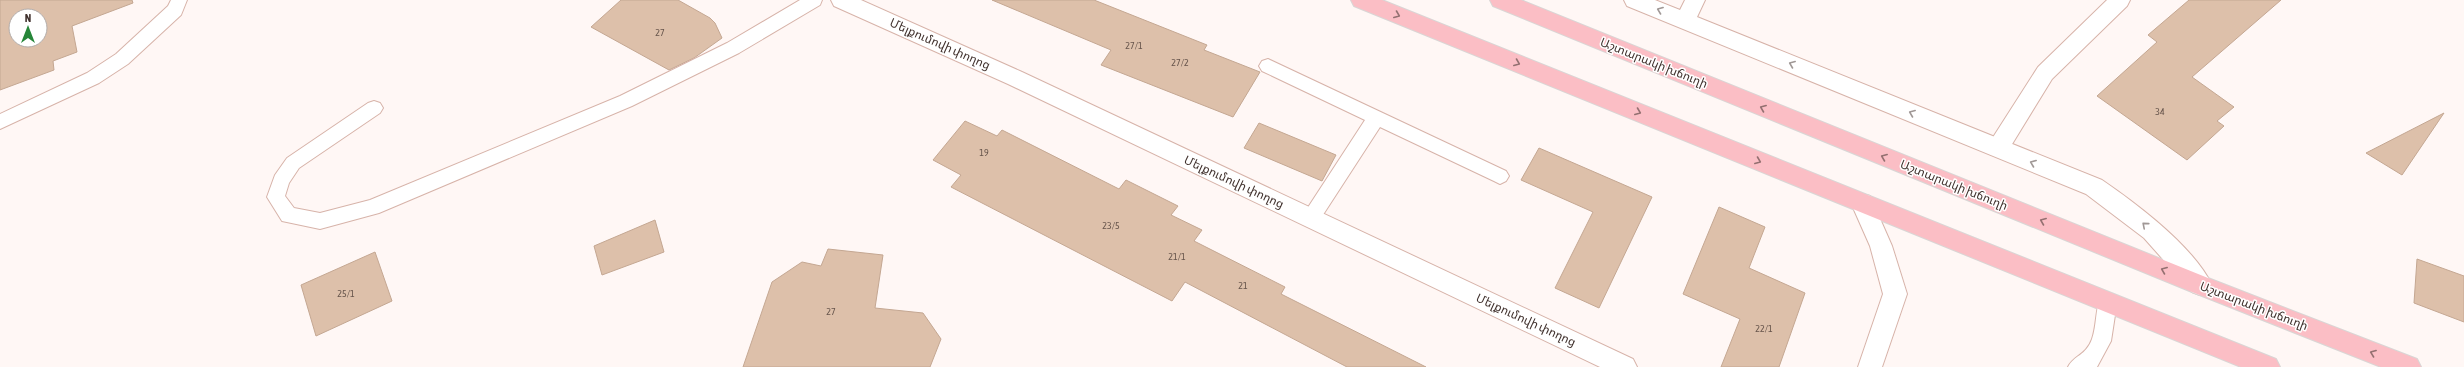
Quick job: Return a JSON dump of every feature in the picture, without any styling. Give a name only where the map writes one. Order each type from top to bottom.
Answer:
[{"type":"main road","points":[[1361,0],[2268,367]]},
{"type":"main road","name":"Աշտարակի խճուղի","points":[[1500,0],[2200,285],[2409,367]]},
{"type":"street","name":"Մելքումովի փողոց","points":[[841,0],[972,58],[1625,367]]},
{"type":"street","points":[[1634,0],[2094,187],[2123,207],[2174,252],[2200,285]]},
{"type":"street","points":[[1686,20],[1694,0]]},
{"type":"street","points":[[1998,148],[2045,73],[2120,0]]},
{"type":"street","points":[[1862,203],[1881,246],[1895,294],[1870,367]]},
{"type":"lane","points":[[0,122],[93,78],[122,59],[175,10],[179,0]]},
{"type":"lane","points":[[374,108],[293,163],[281,180],[276,197],[288,215],[320,221],[373,207],[626,101],[733,48],[814,0]]},
{"type":"lane","points":[[1268,66],[1500,176]]},
{"type":"lane","points":[[1311,218],[1376,118]]},
{"type":"lane","points":[[2078,367],[2090,361],[2101,341],[2108,302]]},
{"type":"building","points":[[0,0],[132,0],[133,3],[72,26],[77,52],[53,61],[54,70],[0,90]]},
{"type":"building","points":[[621,0],[678,0],[710,18],[715,23],[722,38],[694,58],[669,70],[591,27]]},
{"type":"building","points":[[992,0],[1094,0],[1207,45],[1204,50],[1260,72],[1233,117],[1101,65],[1111,50]]},
{"type":"building","points":[[2189,0],[2281,0],[2192,77],[2234,107],[2217,121],[2224,126],[2187,160],[2097,96],[2157,42],[2148,35]]},
{"type":"building","points":[[2444,113],[2402,175],[2366,153]]},
{"type":"building","points":[[965,121],[997,136],[1002,130],[1119,189],[1126,180],[1178,206],[1171,215],[1202,230],[1194,241],[1285,287],[1281,294],[1426,367],[1347,367],[1185,282],[1172,301],[951,187],[961,175],[933,160]]},
{"type":"building","points":[[1259,123],[1336,155],[1322,181],[1244,148]]},
{"type":"building","points":[[1539,148],[1652,197],[1599,308],[1555,288],[1593,212],[1521,180]]},
{"type":"building","points":[[1719,207],[1765,227],[1749,268],[1805,293],[1779,367],[1721,367],[1740,319],[1683,294]]},
{"type":"building","points":[[655,220],[664,252],[602,275],[594,246]]},
{"type":"building","points":[[828,249],[883,255],[875,308],[923,313],[941,339],[930,367],[743,367],[772,282],[802,262],[821,266]]},
{"type":"building","points":[[375,252],[392,301],[316,336],[301,285]]},
{"type":"building","points":[[2417,259],[2464,276],[2464,322],[2414,303]]}]
